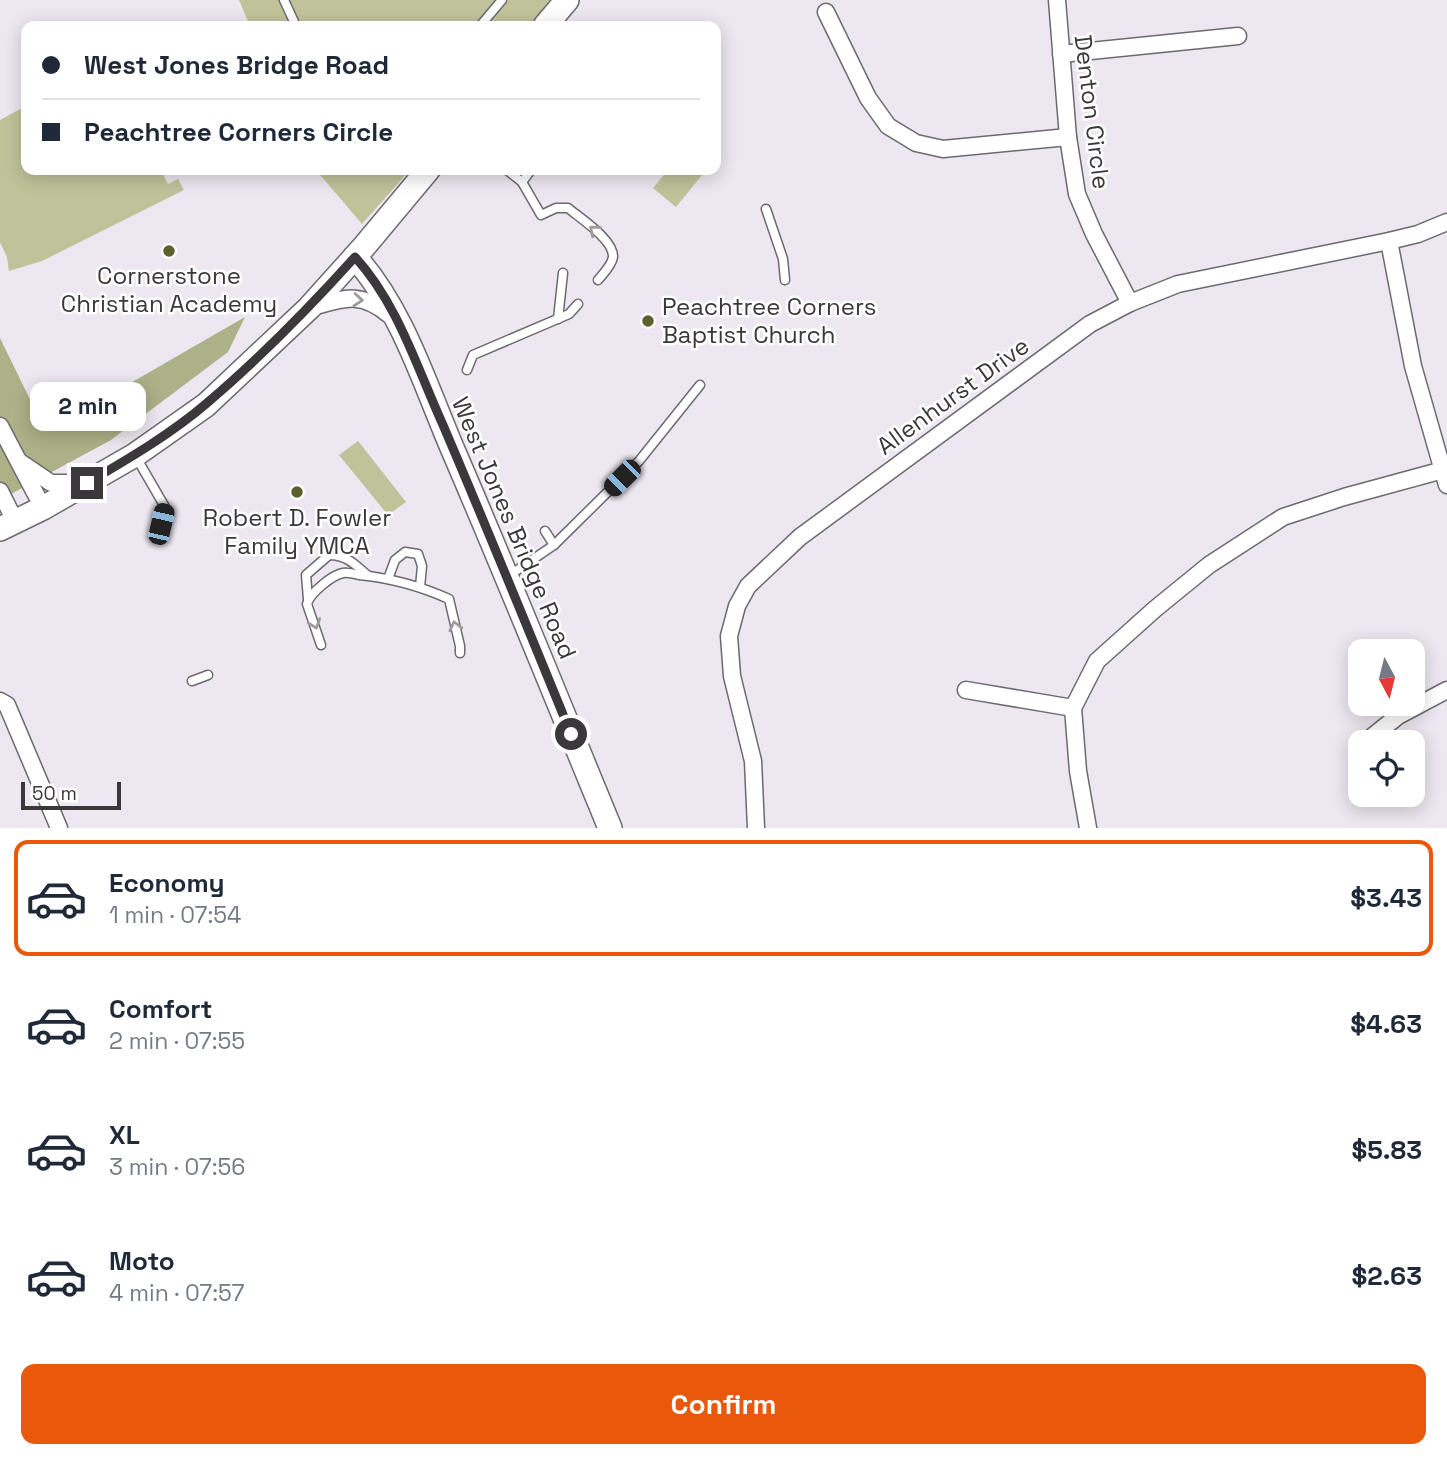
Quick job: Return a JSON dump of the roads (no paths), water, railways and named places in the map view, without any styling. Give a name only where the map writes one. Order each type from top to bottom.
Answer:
[{"type":"street","points":[[549,21],[567,0]]},
{"type":"street","name":"Denton Circle","points":[[1057,0],[1068,137],[1077,194],[1094,234],[1130,303]]},
{"type":"street","points":[[826,12],[868,98],[888,125],[916,143],[943,149],[1068,137]]},
{"type":"street","points":[[1061,54],[1237,36]]},
{"type":"street","points":[[0,491],[8,525],[135,455],[206,405],[309,308],[424,175]]},
{"type":"street","name":"Allenhurst Drive","points":[[756,828],[753,761],[732,676],[729,636],[737,606],[748,586],[800,537],[1090,324],[1130,303],[1190,281],[1389,241],[1418,234],[1447,222]]},
{"type":"street","points":[[1088,828],[1078,771],[1073,708],[1097,661],[1155,608],[1209,565],[1283,517],[1446,475],[1413,366],[1389,241]]},
{"type":"street","name":"West Jones Bridge Road","points":[[355,257],[375,279],[399,324],[610,828]]},
{"type":"street","points":[[309,308],[357,298],[374,302],[399,324]]},
{"type":"street","points":[[0,426],[43,508]]},
{"type":"street","points":[[18,460],[51,484],[87,483]]},
{"type":"street","points":[[966,690],[1073,708]]},
{"type":"street","points":[[1380,730],[1398,716],[1447,691]]},
{"type":"street","points":[[0,701],[7,705],[59,828]]},
{"type":"lane","points":[[284,0],[294,21]]},
{"type":"lane","points":[[484,21],[502,0]]},
{"type":"lane","points":[[514,175],[522,181],[541,215],[556,208],[568,208],[609,243],[613,257],[597,280]]},
{"type":"lane","points":[[522,181],[527,175]]},
{"type":"lane","points":[[766,209],[783,259],[785,280]]},
{"type":"lane","points":[[558,319],[563,273]]},
{"type":"lane","points":[[467,370],[473,355],[569,314],[578,304]]},
{"type":"lane","points":[[507,577],[554,545],[639,461],[700,385]]},
{"type":"lane","points":[[135,455],[165,507],[161,524]]},
{"type":"lane","points":[[545,531],[554,545]]},
{"type":"lane","points":[[388,579],[395,561],[405,552],[418,554],[422,566],[419,587]]},
{"type":"lane","points":[[321,645],[307,604],[306,575],[329,555],[339,555],[350,560],[367,575]]},
{"type":"lane","points":[[308,599],[317,588],[342,573],[367,575],[419,587],[449,599],[460,653]]},
{"type":"lane","points":[[192,681],[208,675]]},
{"type":"place","name":"Cornerstone Christian Academy","points":[[169,251]]},
{"type":"place","name":"Peachtree Corners Baptist Church","points":[[648,321]]},
{"type":"place","name":"Robert D. Fowler Family YMCA","points":[[297,492]]}]
